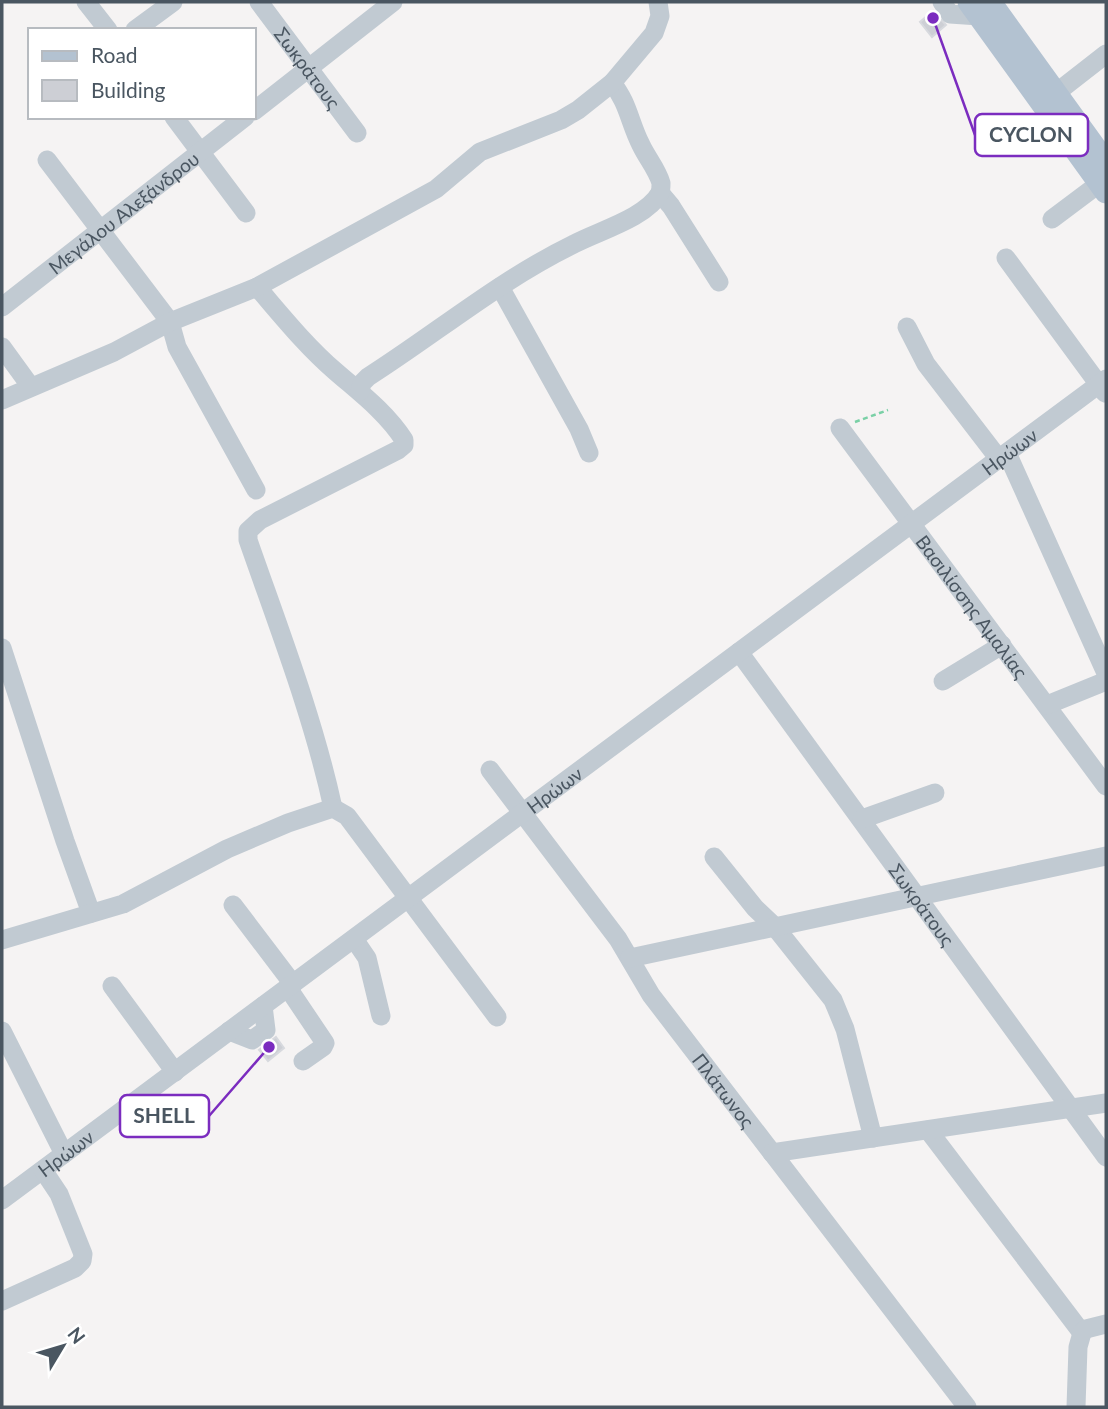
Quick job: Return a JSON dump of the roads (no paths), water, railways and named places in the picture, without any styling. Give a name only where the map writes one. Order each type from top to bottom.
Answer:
[{"type":"main road","points":[[979,7],[1056,93],[1104,179]]},
{"type":"main road","points":[[979,7],[1104,179]]},
{"type":"street","points":[[86,2],[106,28]]},
{"type":"street","points":[[138,28],[173,2]]},
{"type":"street","name":"Σωκράτους","points":[[259,2],[357,133]]},
{"type":"street","points":[[256,109],[393,2]]},
{"type":"street","points":[[2,400],[114,352],[170,322],[257,287],[436,189],[481,152],[561,120],[612,83],[653,33],[660,16],[658,2]]},
{"type":"street","points":[[942,2],[950,14],[979,7]]},
{"type":"street","points":[[1056,93],[1106,54]]},
{"type":"street","points":[[360,391],[362,383],[368,377],[499,287],[562,249],[636,215],[660,193],[662,186],[658,176],[635,134],[623,96],[612,83]]},
{"type":"street","points":[[176,119],[246,213]]},
{"type":"street","name":"Μεγάλου Αλεξάνδρου","points":[[2,307],[242,119]]},
{"type":"street","points":[[47,160],[170,322],[177,347],[256,489]]},
{"type":"street","points":[[1052,219],[1104,179]]},
{"type":"street","points":[[660,193],[687,229],[719,282]]},
{"type":"street","points":[[1006,258],[1104,386]]},
{"type":"street","points":[[257,287],[302,339],[360,391],[404,440],[404,445],[260,520],[248,531],[248,540],[299,686],[333,808],[347,816],[497,1017]]},
{"type":"street","points":[[499,287],[579,429],[589,453]]},
{"type":"street","points":[[907,327],[926,364],[1003,456],[1106,673]]},
{"type":"street","points":[[2,347],[31,387]]},
{"type":"street","name":"Ηρώων","points":[[2,1200],[1003,456],[1104,386]]},
{"type":"street","name":"Βασιλίσσης Αμαλίας","points":[[840,428],[1106,786]]},
{"type":"street","points":[[943,681],[1002,645]]},
{"type":"street","points":[[2,648],[91,913]]},
{"type":"street","name":"Σωκράτους","points":[[739,652],[1070,1108],[1104,1146]]},
{"type":"street","points":[[1046,705],[1106,681]]},
{"type":"street","name":"Πλάτωνος","points":[[490,770],[630,958],[651,995],[967,1407]]},
{"type":"street","points":[[862,818],[935,793]]},
{"type":"street","points":[[2,940],[123,904],[192,866],[257,835],[333,808]]},
{"type":"street","points":[[630,958],[1106,856]]},
{"type":"street","points":[[715,857],[755,908],[775,927],[824,986],[838,1009],[873,1138]]},
{"type":"street","points":[[233,905],[290,986],[325,1043],[303,1061]]},
{"type":"street","points":[[354,939],[368,958],[381,1016]]},
{"type":"street","points":[[112,986],[175,1072]]},
{"type":"street","points":[[2,1031],[64,1154]]},
{"type":"street","points":[[772,1153],[1106,1103]]},
{"type":"street","points":[[928,1130],[1082,1333]]},
{"type":"street","points":[[2,1301],[75,1268],[82,1261],[83,1254],[59,1194],[43,1170]]},
{"type":"street","points":[[1076,1407],[1077,1356],[1082,1333],[1089,1328],[1106,1324]]},
{"type":"place","name":"CYCLON","points":[[933,18]]},
{"type":"place","name":"SHELL","points":[[269,1047]]}]
